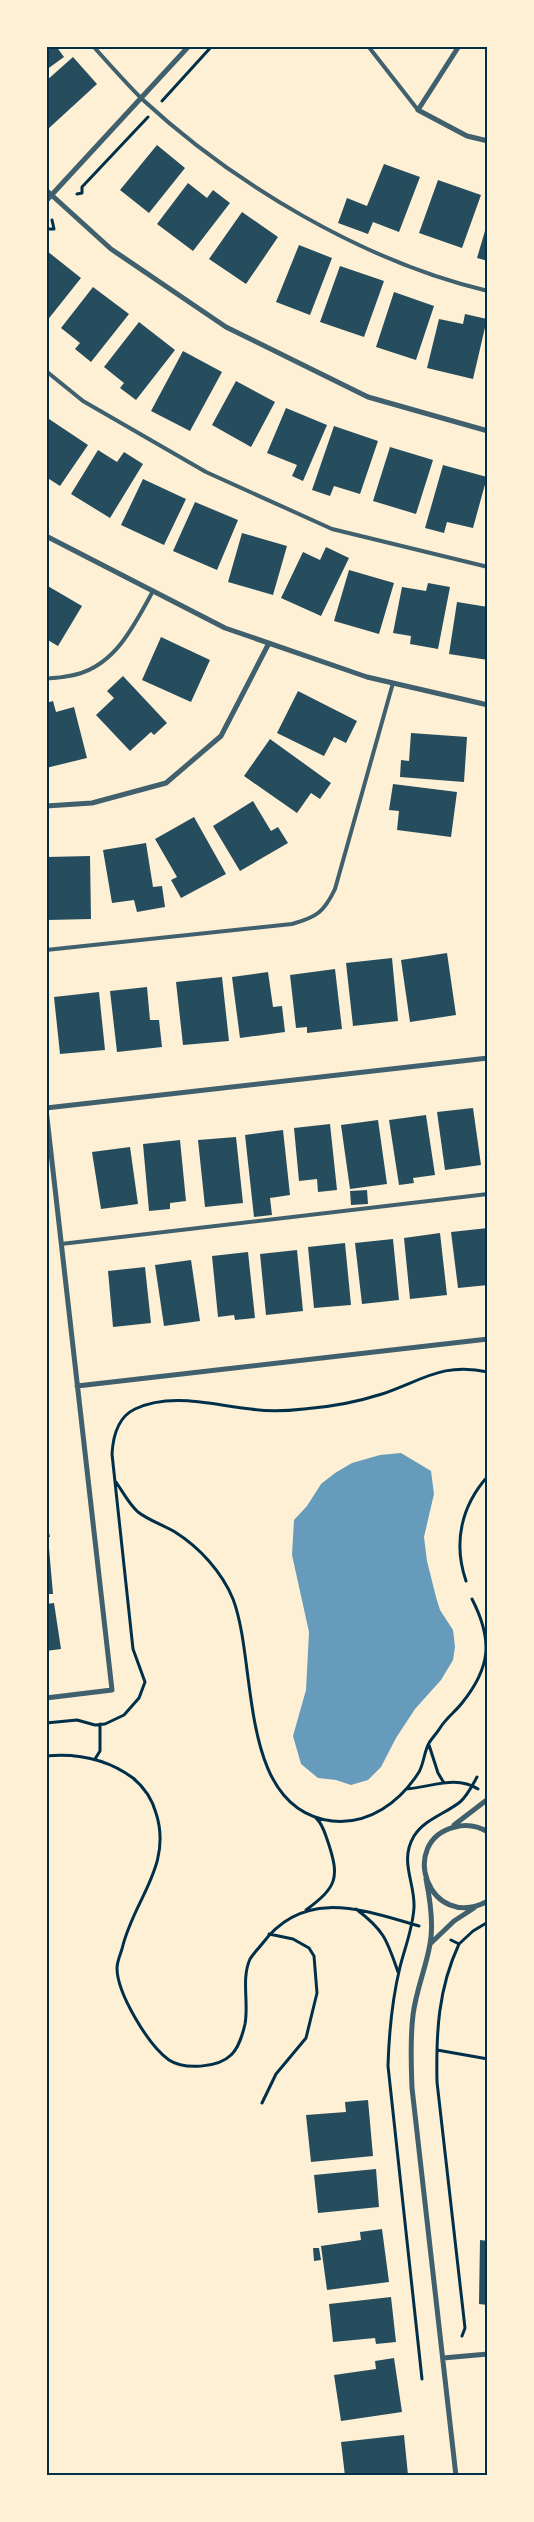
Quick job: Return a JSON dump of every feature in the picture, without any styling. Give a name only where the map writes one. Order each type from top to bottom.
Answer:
[{"type":"street","points":[[46,201],[189,46]]},
{"type":"street","points":[[459,46],[418,110],[466,136],[488,141]]},
{"type":"street","points":[[46,190],[111,249],[226,327],[368,397],[488,431]]},
{"type":"street","points":[[46,536],[225,628],[367,677],[488,705]]},
{"type":"street","points":[[46,806],[92,804],[166,783],[221,736],[269,643]]},
{"type":"street","points":[[488,877],[488,895]]},
{"type":"street","points":[[46,1698],[112,1690],[46,1109],[488,1058]]},
{"type":"street","points":[[78,1386],[488,1339]]},
{"type":"street","points":[[456,2476],[412,2088],[410,2044],[419,1978],[430,1944],[429,1894],[424,1866],[426,1852],[434,1840],[488,1799]]},
{"type":"street","points":[[447,1829],[471,1826],[488,1832]]},
{"type":"street","points":[[426,1880],[432,1892],[449,1904],[462,1908],[480,1905]]},
{"type":"street","points":[[430,1944],[464,1913],[488,1901]]},
{"type":"street","points":[[443,2358],[488,2354]]},
{"type":"lane","points":[[92,46],[142,99],[211,155],[308,220],[391,260],[488,291]]},
{"type":"lane","points":[[368,46],[418,110]]},
{"type":"lane","points":[[46,371],[83,402],[206,472],[332,529],[488,567]]},
{"type":"lane","points":[[46,678],[84,674],[106,661],[128,635],[153,591]]},
{"type":"lane","points":[[46,950],[292,924],[316,916],[326,907],[335,889],[393,683]]},
{"type":"lane","points":[[61,1244],[488,1194]]},
{"type":"path","points":[[77,194],[82,193],[82,186],[212,46]]},
{"type":"path","points":[[46,229],[54,229],[52,220]]},
{"type":"path","points":[[46,1723],[76,1720],[100,1724],[114,1721],[124,1715],[139,1698],[145,1682],[141,1666],[133,1649],[115,1481],[113,1437],[124,1416],[135,1409],[149,1405],[182,1400],[253,1410],[305,1409],[336,1406],[381,1394],[447,1369],[467,1367],[488,1372]]},
{"type":"path","points":[[466,1581],[459,1553],[461,1524],[471,1499],[488,1476]]},
{"type":"path","points":[[115,1481],[139,1512],[176,1532],[201,1552],[218,1572],[233,1598],[241,1628],[246,1671],[260,1744],[273,1780],[288,1799],[315,1816],[340,1822],[368,1817],[393,1803],[420,1769],[429,1744],[445,1719],[459,1706],[478,1682],[485,1664],[486,1642],[483,1621],[472,1599]]},
{"type":"path","points":[[95,1759],[100,1751],[100,1724]]},
{"type":"path","points":[[429,1744],[438,1773],[444,1784]]},
{"type":"path","points":[[46,1756],[78,1756],[95,1759],[126,1773],[139,1783],[148,1795],[160,1822],[161,1837],[157,1868],[142,1895],[125,1934],[117,1968],[123,1991],[132,2011],[152,2042],[169,2060],[193,2066],[218,2062],[231,2056],[245,2025],[245,1988],[250,1960],[278,1925],[306,1910],[323,1898],[332,1888],[336,1877],[336,1866],[323,1829],[315,1816]]},
{"type":"path","points":[[405,1789],[462,1781],[478,1789]]},
{"type":"path","points":[[306,1910],[323,1907],[355,1909],[419,1926]]},
{"type":"path","points":[[355,1909],[374,1923],[384,1934],[399,1973]]},
{"type":"path","points":[[462,2336],[465,2328],[436,2050],[444,1981],[459,1944],[472,1931],[488,1922]]},
{"type":"path","points":[[262,2103],[276,2074],[306,2038],[318,1993],[314,1956],[309,1948],[293,1939],[269,1934]]},
{"type":"path","points":[[451,1940],[459,1944]]},
{"type":"path","points":[[436,2050],[488,2059]]},
{"type":"water","points":[[401,1453],[431,1471],[434,1494],[424,1537],[427,1561],[440,1610],[453,1630],[455,1647],[453,1660],[441,1680],[415,1709],[396,1738],[381,1767],[368,1780],[351,1785],[336,1780],[318,1778],[301,1764],[293,1736],[306,1690],[309,1632],[292,1555],[294,1520],[307,1506],[321,1484],[335,1473],[352,1463],[380,1455]]},
{"type":"building","points":[[46,46],[56,46],[64,57],[46,70]]},
{"type":"building","points":[[73,57],[97,84],[48,129],[46,81]]},
{"type":"building","points":[[157,145],[185,168],[149,213],[120,190]]},
{"type":"building","points":[[384,164],[420,177],[399,232],[373,222],[368,234],[338,223],[347,198],[367,206]]},
{"type":"building","points":[[438,180],[481,195],[462,248],[419,233]]},
{"type":"building","points":[[188,183],[207,198],[213,190],[230,203],[193,251],[157,224]]},
{"type":"building","points":[[242,212],[278,237],[246,284],[209,259]]},
{"type":"building","points":[[488,224],[488,261],[477,258]]},
{"type":"building","points":[[299,245],[332,258],[310,315],[276,302]]},
{"type":"building","points":[[46,252],[81,278],[46,322]]},
{"type":"building","points":[[340,266],[384,281],[364,337],[320,322]]},
{"type":"building","points":[[93,287],[129,314],[91,362],[75,349],[80,343],[61,328]]},
{"type":"building","points":[[394,292],[434,306],[416,360],[376,347]]},
{"type":"building","points":[[465,314],[487,319],[473,379],[427,368],[439,319],[463,324]]},
{"type":"building","points":[[139,322],[175,350],[136,400],[120,388],[124,383],[104,367]]},
{"type":"building","points":[[183,351],[222,372],[190,431],[151,411]]},
{"type":"building","points":[[236,381],[275,402],[251,447],[212,425]]},
{"type":"building","points":[[286,408],[327,425],[303,481],[292,476],[297,465],[267,453]]},
{"type":"building","points":[[49,419],[88,445],[60,486],[46,477],[46,423]]},
{"type":"building","points":[[334,426],[378,441],[360,494],[334,486],[330,496],[312,490]]},
{"type":"building","points":[[390,447],[433,460],[416,514],[373,501]]},
{"type":"building","points":[[98,450],[117,462],[124,452],[143,464],[110,518],[71,494]]},
{"type":"building","points":[[443,465],[487,477],[473,528],[447,522],[444,533],[425,528]]},
{"type":"building","points":[[143,479],[186,499],[164,545],[121,525]]},
{"type":"building","points":[[195,502],[238,520],[217,570],[173,551]]},
{"type":"building","points":[[242,533],[287,546],[273,595],[228,582]]},
{"type":"building","points":[[326,547],[349,558],[321,616],[281,598],[303,552],[320,560]]},
{"type":"building","points":[[349,570],[394,583],[379,634],[334,621]]},
{"type":"building","points":[[428,583],[450,587],[438,649],[410,644],[411,636],[393,633],[402,587],[426,591]]},
{"type":"building","points":[[46,585],[82,606],[58,646],[46,639]]},
{"type":"building","points":[[457,602],[488,607],[488,660],[449,654]]},
{"type":"building","points":[[161,637],[210,660],[191,702],[142,680]]},
{"type":"building","points":[[123,676],[167,723],[154,735],[151,732],[130,751],[96,715],[114,698],[107,691]]},
{"type":"building","points":[[298,691],[357,721],[346,743],[334,737],[324,756],[277,733]]},
{"type":"building","points":[[53,701],[56,712],[74,707],[87,758],[46,768],[46,703]]},
{"type":"building","points":[[411,733],[467,737],[464,782],[400,777],[401,760],[409,761]]},
{"type":"building","points":[[270,739],[331,783],[320,799],[311,793],[297,813],[244,776]]},
{"type":"building","points":[[393,784],[457,792],[451,837],[397,830],[399,811],[389,810]]},
{"type":"building","points":[[253,801],[271,831],[278,827],[288,843],[240,871],[213,826]]},
{"type":"building","points":[[194,817],[226,874],[181,898],[171,880],[177,877],[155,839]]},
{"type":"building","points":[[146,843],[153,887],[162,886],[165,907],[137,912],[134,900],[112,903],[103,850]]},
{"type":"building","points":[[90,856],[91,919],[48,920],[47,857]]},
{"type":"building","points":[[447,953],[456,1015],[410,1022],[401,960]]},
{"type":"building","points":[[392,958],[398,1021],[353,1026],[346,963]]},
{"type":"building","points":[[335,969],[342,1029],[307,1033],[307,1027],[296,1028],[290,975]]},
{"type":"building","points":[[268,972],[273,1007],[282,1006],[285,1032],[240,1038],[232,977]]},
{"type":"building","points":[[222,977],[229,1041],[183,1045],[176,982]]},
{"type":"building","points":[[147,987],[150,1020],[159,1020],[162,1047],[117,1052],[110,991]]},
{"type":"building","points":[[99,992],[105,1050],[60,1054],[54,997]]},
{"type":"building","points":[[473,1108],[481,1165],[445,1170],[437,1112]]},
{"type":"building","points":[[426,1115],[435,1175],[413,1178],[414,1183],[399,1185],[389,1120]]},
{"type":"building","points":[[378,1120],[387,1184],[350,1189],[341,1125]]},
{"type":"building","points":[[330,1124],[337,1190],[318,1192],[317,1179],[299,1181],[294,1128]]},
{"type":"building","points":[[283,1130],[290,1195],[270,1198],[272,1215],[254,1217],[245,1135]]},
{"type":"building","points":[[236,1137],[243,1203],[205,1207],[198,1140]]},
{"type":"building","points":[[180,1140],[186,1201],[170,1203],[170,1209],[149,1211],[143,1144]]},
{"type":"building","points":[[130,1147],[138,1204],[101,1209],[92,1152]]},
{"type":"building","points":[[367,1190],[368,1204],[351,1205],[350,1191]]},
{"type":"building","points":[[488,1228],[488,1285],[458,1288],[451,1232]]},
{"type":"building","points":[[440,1233],[447,1295],[410,1299],[404,1238]]},
{"type":"building","points":[[393,1239],[399,1300],[362,1304],[355,1243]]},
{"type":"building","points":[[345,1243],[351,1305],[314,1308],[308,1247]]},
{"type":"building","points":[[297,1250],[303,1311],[266,1315],[260,1254]]},
{"type":"building","points":[[248,1252],[255,1318],[235,1320],[234,1315],[218,1317],[212,1256]]},
{"type":"building","points":[[191,1260],[200,1321],[164,1326],[155,1265]]},
{"type":"building","points":[[145,1267],[151,1323],[113,1327],[108,1271]]},
{"type":"building","points":[[46,1519],[50,1537],[46,1537]]},
{"type":"building","points":[[46,1548],[49,1548],[53,1594],[46,1594]]},
{"type":"building","points":[[54,1603],[61,1649],[46,1651],[46,1604]]},
{"type":"building","points":[[368,2100],[373,2156],[311,2162],[306,2115],[346,2112],[345,2102]]},
{"type":"building","points":[[376,2169],[379,2207],[318,2213],[314,2175]]},
{"type":"building","points":[[382,2229],[389,2282],[327,2290],[321,2246],[361,2240],[360,2232]]},
{"type":"building","points":[[480,2240],[488,2241],[488,2305],[479,2304]]},
{"type":"building","points":[[313,2248],[319,2248],[321,2260],[314,2261]]},
{"type":"building","points":[[391,2297],[396,2342],[376,2344],[375,2338],[333,2342],[329,2304]]},
{"type":"building","points":[[394,2358],[402,2412],[341,2421],[334,2375],[376,2369],[375,2361]]},
{"type":"building","points":[[404,2435],[408,2475],[345,2476],[341,2442]]}]
